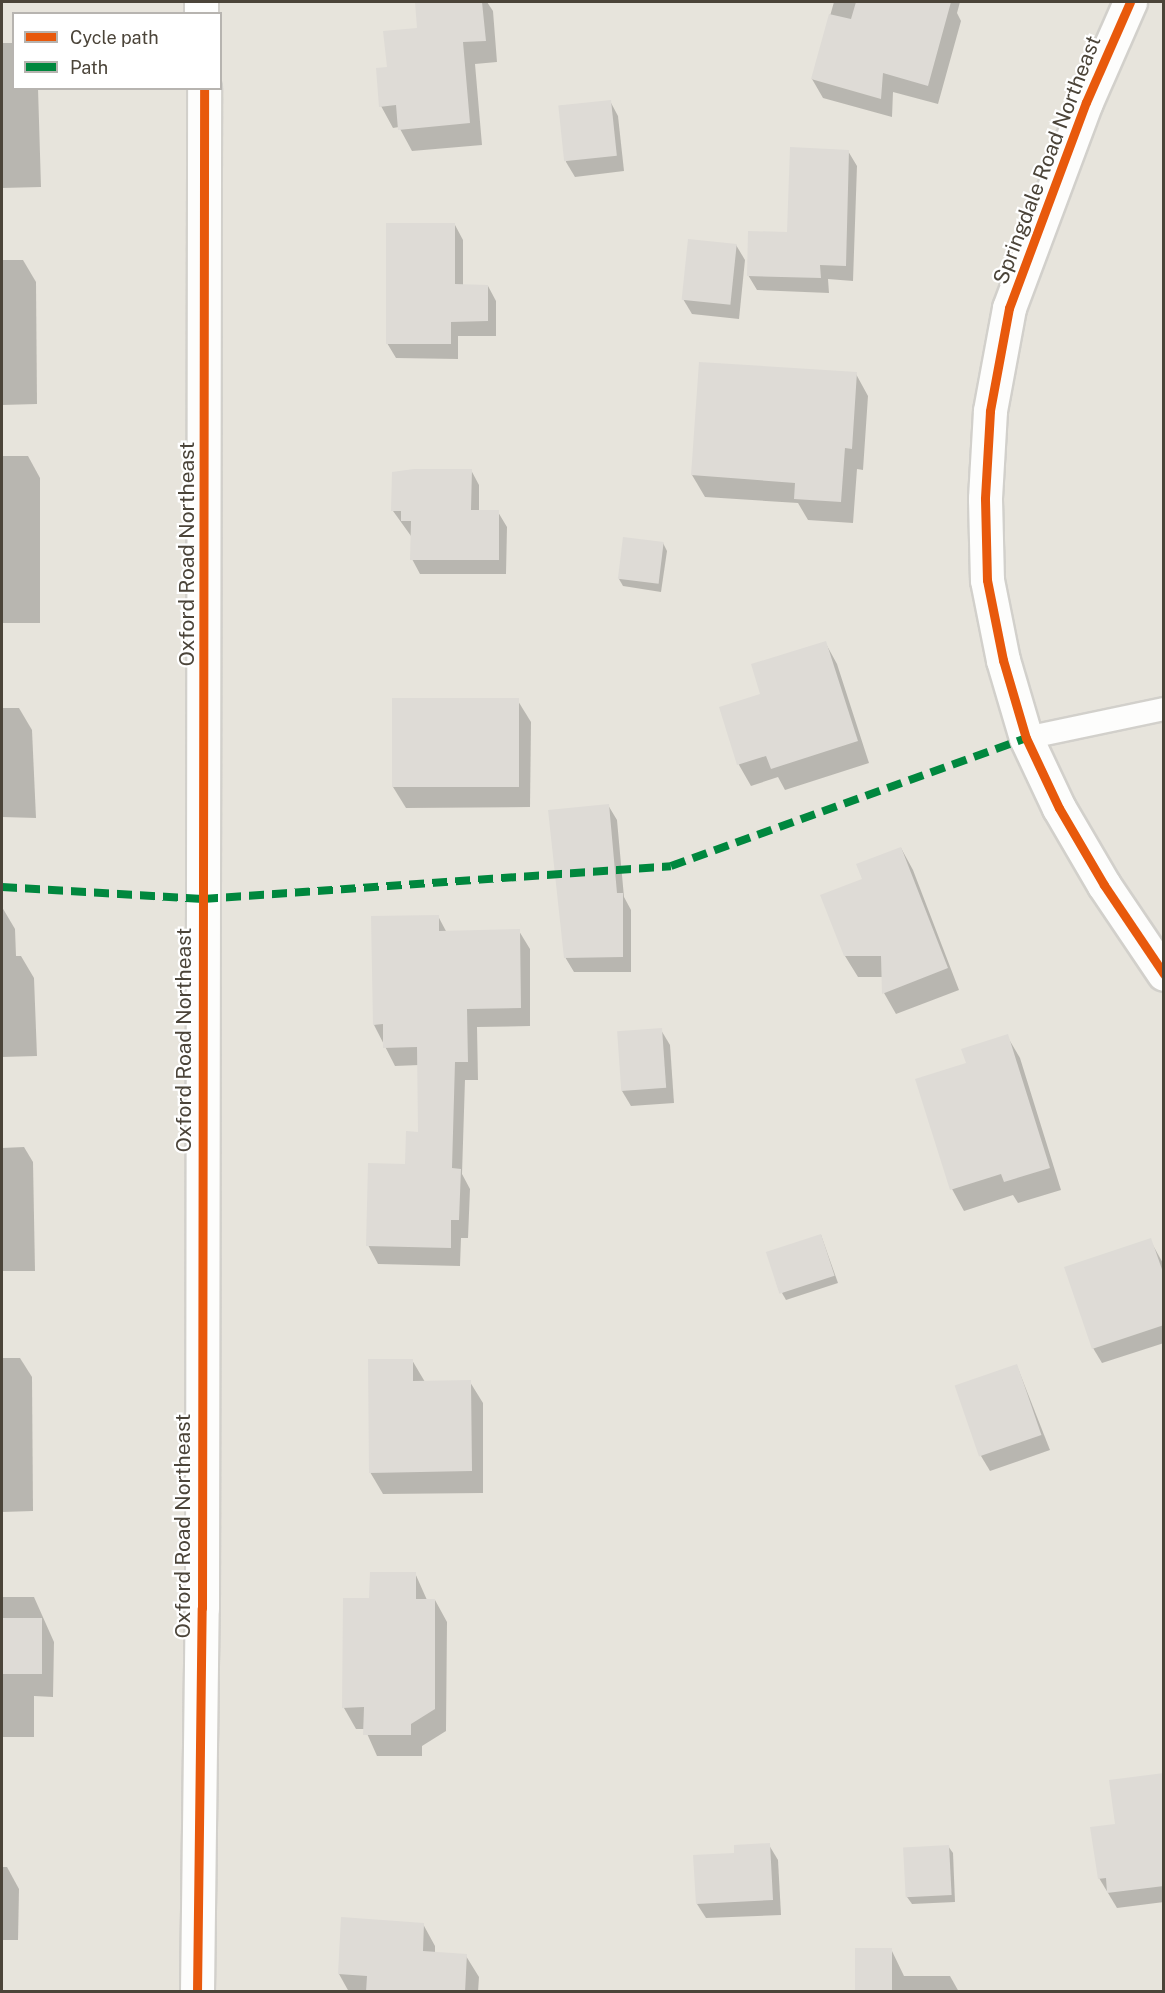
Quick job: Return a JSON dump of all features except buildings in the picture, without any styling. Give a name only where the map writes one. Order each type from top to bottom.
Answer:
[{"type":"street","name":"Springdale Road Northeast","points":[[1130,2],[1029,246],[1009,308],[990,411],[985,498],[987,580],[1003,660],[1026,738],[1059,808],[1104,885],[1164,974]]},
{"type":"street","name":"Oxford Road Northeast","points":[[197,1992],[202,1608],[204,90]]},
{"type":"lane","points":[[1026,738],[1164,710]]},
{"type":"shaded area","points":[[2,2],[1163,2],[1163,1991],[2,1991]]},
{"type":"marked path","points":[[2,887],[203,899],[671,866],[1026,738]]},
{"type":"cycle path","points":[[1130,2],[1086,102],[1009,308],[990,411],[985,499],[987,580],[1003,660],[1026,738],[1059,808],[1104,885],[1164,974]]},
{"type":"cycle path","points":[[197,1992],[202,1608],[204,90]]}]
